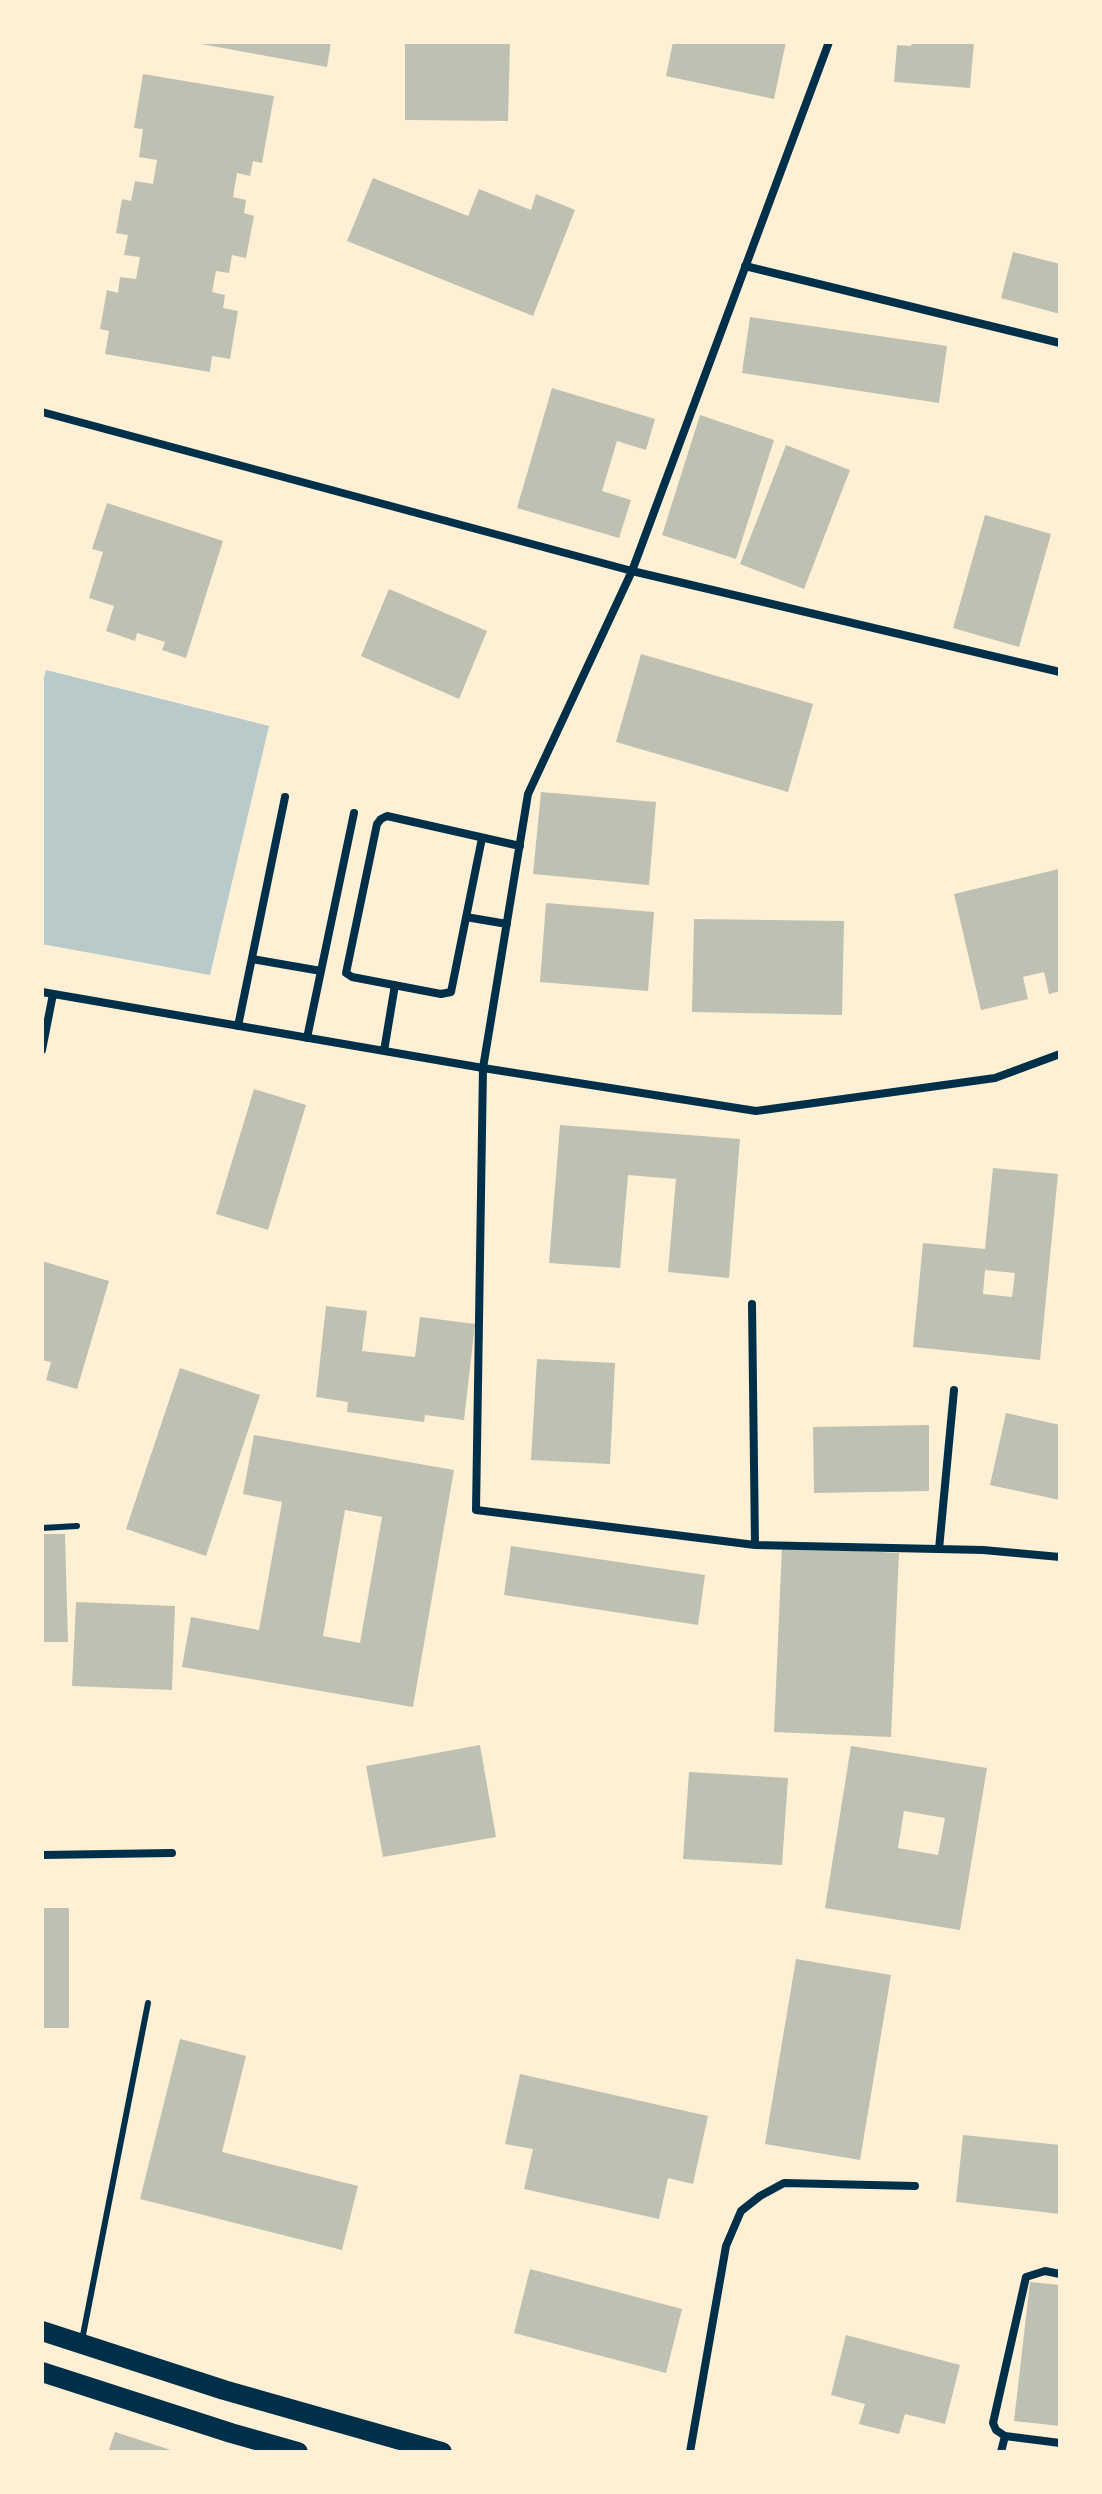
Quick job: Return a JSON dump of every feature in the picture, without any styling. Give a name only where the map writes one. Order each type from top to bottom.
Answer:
[{"type":"main road","points":[[42,2331],[224,2390],[442,2452]]},
{"type":"main road","points":[[42,2372],[298,2452]]},
{"type":"street","points":[[829,42],[632,571],[528,794],[483,1068],[476,1510],[755,1545],[983,1550],[1060,1557]]},
{"type":"street","points":[[745,266],[1060,343]]},
{"type":"street","points":[[42,412],[632,571],[1060,672]]},
{"type":"street","points":[[238,1026],[285,797]]},
{"type":"street","points":[[307,1038],[354,813]]},
{"type":"street","points":[[482,838],[451,992],[441,994],[352,977],[346,973],[377,824],[387,816],[520,846]]},
{"type":"street","points":[[466,917],[507,924]]},
{"type":"street","points":[[252,959],[321,971]]},
{"type":"street","points":[[384,1051],[395,985]]},
{"type":"street","points":[[42,992],[483,1068],[756,1111],[995,1078],[1060,1054]]},
{"type":"street","points":[[42,1050],[46,1009],[53,994]]},
{"type":"street","points":[[752,1304],[755,1545]]},
{"type":"street","points":[[939,1549],[954,1390]]},
{"type":"street","points":[[42,1855],[172,1853]]},
{"type":"street","points":[[690,2452],[726,2246],[741,2211],[784,2183],[915,2186]]},
{"type":"street","points":[[1060,2274],[1045,2271],[1026,2277],[993,2423],[996,2430],[1005,2436],[1060,2443]]},
{"type":"street","points":[[1001,2452],[1005,2436]]},
{"type":"lane","points":[[42,1528],[77,1526]]},
{"type":"lane","points":[[82,2344],[148,2003]]},
{"type":"shaded area","points":[[46,670],[269,726],[210,975],[42,944],[42,684]]},
{"type":"building","points":[[190,42],[331,42],[327,67]]},
{"type":"building","points":[[405,42],[510,42],[508,121],[405,120]]},
{"type":"building","points":[[673,42],[786,42],[774,99],[666,76]]},
{"type":"building","points":[[912,42],[974,42],[970,88],[894,82],[897,45],[911,46]]},
{"type":"building","points":[[143,74],[274,96],[262,163],[253,161],[250,176],[237,173],[233,197],[246,200],[244,213],[254,216],[246,258],[232,255],[229,273],[216,271],[212,292],[225,295],[223,308],[238,311],[230,359],[212,356],[210,372],[105,354],[109,331],[100,329],[107,290],[118,293],[120,277],[136,279],[140,257],[124,255],[128,235],[116,233],[122,199],[131,201],[135,181],[153,184],[157,160],[139,157],[143,129],[134,128]]},
{"type":"building","points":[[373,178],[468,216],[479,189],[531,210],[536,194],[575,210],[533,316],[347,241]]},
{"type":"building","points":[[1013,252],[1060,264],[1060,314],[1001,298]]},
{"type":"building","points":[[750,317],[947,346],[939,403],[742,373]]},
{"type":"building","points":[[552,388],[655,419],[646,450],[617,441],[602,491],[631,500],[619,538],[517,508]]},
{"type":"building","points":[[700,415],[774,440],[736,559],[662,535]]},
{"type":"building","points":[[786,445],[850,470],[804,589],[740,564]]},
{"type":"building","points":[[107,503],[223,541],[186,658],[162,650],[165,642],[137,633],[135,641],[106,631],[114,606],[89,598],[103,552],[92,549]]},
{"type":"building","points":[[985,515],[1051,534],[1019,647],[953,628]]},
{"type":"building","points":[[389,589],[487,631],[459,699],[361,656]]},
{"type":"building","points":[[641,654],[813,704],[788,792],[616,742]]},
{"type":"building","points":[[541,792],[656,802],[649,885],[533,874]]},
{"type":"building","points":[[1059,869],[1060,991],[1049,994],[1044,972],[1023,977],[1028,999],[981,1010],[954,894]]},
{"type":"building","points":[[546,903],[654,912],[648,991],[540,982]]},
{"type":"building","points":[[694,919],[844,921],[842,1015],[692,1012]]},
{"type":"building","points":[[254,1089],[306,1105],[268,1230],[216,1214]]},
{"type":"building","points":[[560,1125],[740,1139],[729,1278],[668,1272],[676,1179],[628,1175],[620,1268],[549,1263]]},
{"type":"building","points":[[993,1168],[1058,1174],[1040,1360],[913,1347],[923,1243],[985,1249]],"holes":[[[985,1270],[1015,1273],[1012,1297],[983,1294]]]},
{"type":"building","points":[[42,1261],[109,1281],[77,1389],[46,1380],[51,1362],[42,1360]]},
{"type":"building","points":[[326,1306],[367,1311],[362,1351],[415,1357],[420,1317],[475,1324],[464,1420],[425,1415],[424,1422],[347,1412],[348,1402],[316,1397]]},
{"type":"building","points":[[537,1359],[615,1363],[610,1464],[531,1460]]},
{"type":"building","points":[[180,1368],[260,1395],[206,1556],[126,1529]]},
{"type":"building","points":[[1006,1413],[1060,1425],[1060,1500],[990,1485]]},
{"type":"building","points":[[929,1425],[929,1491],[814,1493],[813,1427]]},
{"type":"building","points":[[254,1435],[454,1470],[413,1707],[182,1667],[191,1617],[259,1630],[282,1502],[243,1494]],"holes":[[[345,1510],[382,1517],[360,1643],[323,1636]]]},
{"type":"building","points":[[42,1534],[65,1534],[68,1642],[42,1642]]},
{"type":"building","points":[[511,1546],[705,1575],[698,1625],[504,1595]]},
{"type":"building","points":[[782,1547],[899,1553],[891,1737],[774,1732]]},
{"type":"building","points":[[76,1602],[175,1606],[172,1690],[72,1686]]},
{"type":"building","points":[[480,1745],[496,1837],[383,1857],[366,1766]]},
{"type":"building","points":[[851,1746],[987,1768],[960,1930],[825,1908]],"holes":[[[904,1811],[945,1818],[938,1855],[898,1848]]]},
{"type":"building","points":[[689,1772],[788,1778],[782,1865],[683,1859]]},
{"type":"building","points":[[42,1908],[69,1908],[69,2028],[42,2028]]},
{"type":"building","points":[[796,1959],[891,1975],[860,2160],[765,2144]]},
{"type":"building","points":[[180,2039],[246,2056],[222,2152],[358,2186],[342,2250],[140,2199]]},
{"type":"building","points":[[520,2074],[708,2116],[693,2184],[668,2178],[659,2219],[524,2189],[533,2149],[505,2144]]},
{"type":"building","points":[[963,2135],[1060,2145],[1060,2214],[956,2202]]},
{"type":"building","points":[[530,2269],[682,2309],[666,2373],[514,2333]]},
{"type":"building","points":[[1030,2282],[1060,2285],[1060,2426],[1014,2421]]},
{"type":"building","points":[[846,2335],[960,2365],[945,2424],[905,2414],[899,2434],[859,2424],[865,2404],[831,2395]]},
{"type":"building","points":[[115,2432],[174,2451],[108,2452]]}]
